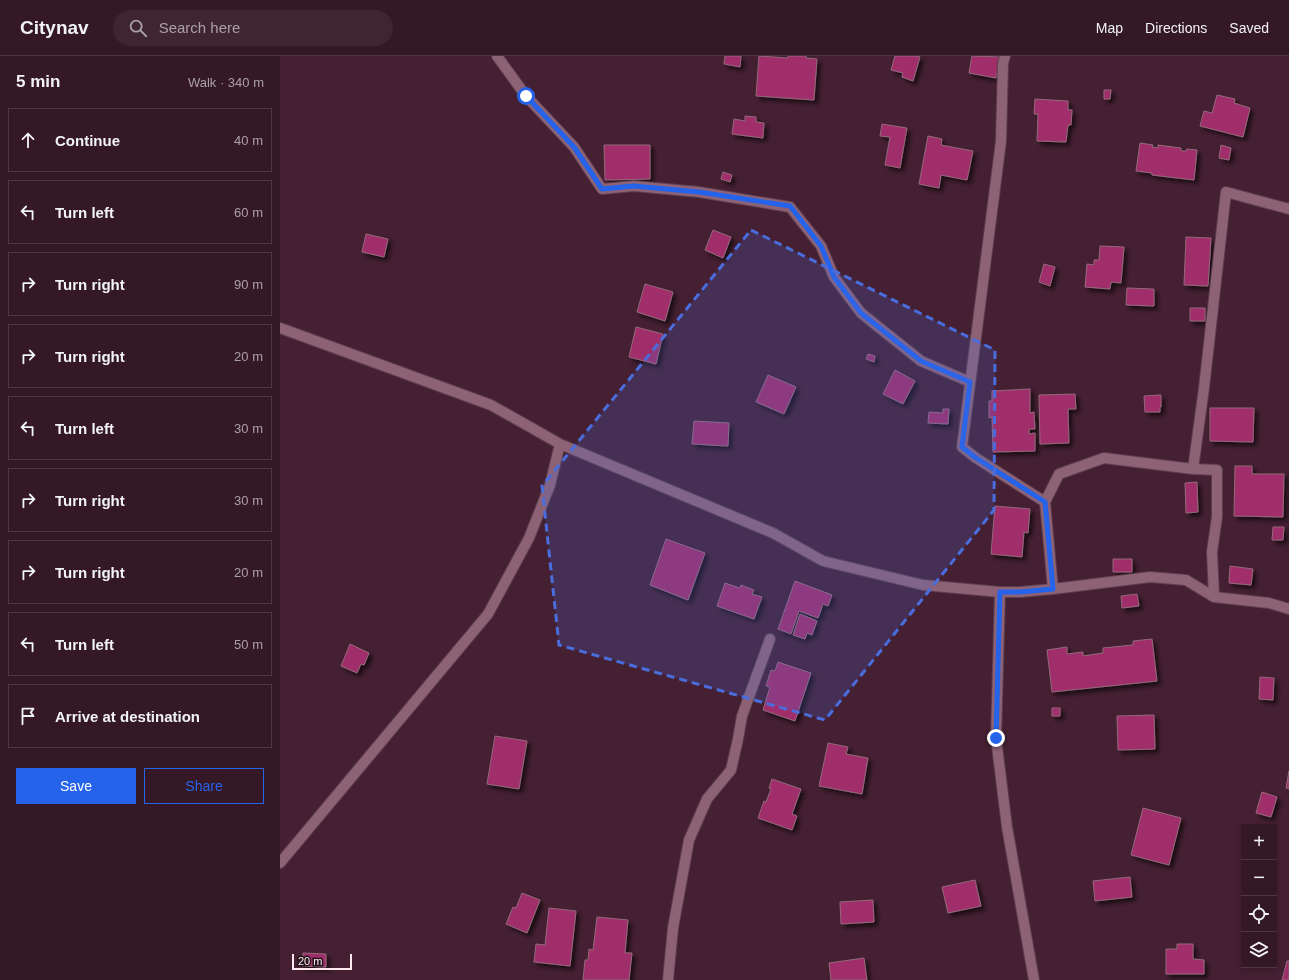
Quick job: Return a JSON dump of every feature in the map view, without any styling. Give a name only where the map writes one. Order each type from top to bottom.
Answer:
[{"type":"street","points":[[497,56],[526,96],[574,147],[602,189],[634,186],[692,192],[790,206],[821,246],[834,277],[861,313],[921,361],[970,382]]},
{"type":"street","points":[[1004,56],[1001,141],[962,447],[976,458],[1045,502]]},
{"type":"street","points":[[1192,468],[1204,388],[1226,192],[1289,209]]},
{"type":"street","points":[[280,328],[490,405],[560,444],[773,533],[823,561],[923,585],[1000,592],[1053,589],[1150,577],[1186,580],[1214,597],[1269,603],[1289,609]]},
{"type":"street","points":[[280,863],[380,741],[488,614],[529,538],[550,485],[560,444]]},
{"type":"street","points":[[1053,589],[1045,502],[1059,474],[1104,458],[1216,470],[1217,517],[1212,552],[1214,597]]},
{"type":"street","points":[[1000,592],[996,738],[1007,827],[1034,980]]},
{"type":"street","points":[[668,980],[673,928],[688,840],[707,800],[731,770],[742,716],[770,639]]},
{"type":"highlighted area","points":[[751,230],[995,350],[994,510],[825,720],[559,645],[542,486]]},
{"type":"building","points":[[725,56],[741,56],[740,67],[724,64]]},
{"type":"building","points":[[759,56],[788,58],[788,56],[806,56],[806,58],[817,59],[814,100],[756,96]]},
{"type":"building","points":[[895,56],[920,57],[913,81],[902,77],[903,73],[891,70]]},
{"type":"building","points":[[972,56],[1000,57],[996,78],[969,73]]},
{"type":"building","points":[[1104,90],[1111,90],[1110,99],[1104,99]]},
{"type":"building","points":[[1217,95],[1235,99],[1234,103],[1250,108],[1243,137],[1200,126],[1204,111],[1212,113]]},
{"type":"building","points":[[1035,99],[1068,101],[1068,110],[1072,110],[1071,125],[1068,125],[1066,142],[1037,141],[1038,114],[1034,114]]},
{"type":"building","points":[[745,116],[756,117],[756,122],[764,123],[763,138],[732,134],[734,119],[745,121]]},
{"type":"building","points":[[882,124],[907,128],[900,168],[885,165],[890,137],[880,136]]},
{"type":"building","points":[[928,136],[942,139],[941,145],[973,151],[967,180],[941,175],[939,188],[919,184]]},
{"type":"building","points":[[1140,143],[1153,145],[1152,147],[1158,148],[1158,145],[1181,148],[1181,151],[1186,151],[1187,149],[1197,150],[1194,180],[1152,175],[1152,173],[1136,171]]},
{"type":"building","points":[[604,145],[650,145],[650,179],[605,180]]},
{"type":"building","points":[[1221,145],[1231,148],[1229,160],[1219,158]]},
{"type":"building","points":[[723,172],[732,175],[730,182],[721,179]]},
{"type":"building","points":[[713,230],[731,237],[723,258],[705,250]]},
{"type":"building","points":[[366,234],[388,239],[384,257],[362,252]]},
{"type":"building","points":[[1186,237],[1211,238],[1208,286],[1184,285]]},
{"type":"building","points":[[1100,246],[1124,247],[1121,283],[1111,282],[1110,289],[1085,287],[1087,264],[1094,265],[1094,260],[1099,260]]},
{"type":"building","points":[[1044,264],[1055,267],[1050,286],[1039,282]]},
{"type":"building","points":[[645,284],[673,292],[665,321],[637,312]]},
{"type":"building","points":[[1127,288],[1154,289],[1154,306],[1126,305]]},
{"type":"building","points":[[1190,308],[1205,308],[1205,321],[1190,321]]},
{"type":"building","points":[[636,327],[663,334],[656,364],[629,357]]},
{"type":"building","points":[[868,354],[875,356],[874,362],[866,359]]},
{"type":"building","points":[[895,370],[915,381],[903,404],[883,394]]},
{"type":"building","points":[[768,375],[796,387],[784,414],[756,402]]},
{"type":"building","points":[[1030,389],[1030,413],[1034,412],[1035,429],[1029,429],[1029,434],[1035,433],[1035,451],[993,452],[992,417],[989,418],[989,401],[992,401],[992,391]]},
{"type":"building","points":[[1075,394],[1076,409],[1068,409],[1069,443],[1040,444],[1039,395]]},
{"type":"building","points":[[1161,395],[1160,412],[1145,412],[1144,396]]},
{"type":"building","points":[[1210,408],[1254,408],[1253,442],[1210,441]]},
{"type":"building","points":[[943,409],[949,409],[948,424],[928,423],[929,412],[943,413]]},
{"type":"building","points":[[694,421],[729,423],[728,446],[692,444]]},
{"type":"building","points":[[1235,466],[1252,466],[1252,474],[1284,474],[1283,517],[1234,516]]},
{"type":"building","points":[[1197,482],[1198,512],[1186,513],[1185,483]]},
{"type":"building","points":[[995,506],[1030,509],[1028,533],[1024,532],[1022,557],[991,554]]},
{"type":"building","points":[[1273,527],[1284,527],[1283,540],[1272,540]]},
{"type":"building","points":[[666,539],[705,553],[688,600],[650,585]]},
{"type":"building","points":[[1113,559],[1132,559],[1132,572],[1113,572]]},
{"type":"building","points":[[1230,566],[1253,569],[1251,585],[1229,583]]},
{"type":"building","points":[[795,581],[832,595],[828,606],[823,604],[818,618],[799,611],[791,634],[778,629]]},
{"type":"building","points":[[725,583],[740,588],[741,585],[754,590],[752,594],[762,597],[754,619],[717,606]]},
{"type":"building","points":[[1137,594],[1139,606],[1122,608],[1121,596]]},
{"type":"building","points":[[800,614],[817,621],[812,635],[807,633],[805,639],[793,635]]},
{"type":"building","points":[[1152,639],[1157,681],[1052,692],[1047,650],[1067,647],[1067,654],[1083,652],[1083,656],[1103,653],[1103,648],[1133,645],[1133,641]]},
{"type":"building","points":[[350,644],[369,653],[364,665],[361,664],[357,673],[341,666]]},
{"type":"building","points":[[778,662],[811,673],[795,721],[763,710],[770,687],[766,686],[771,670],[775,671]]},
{"type":"building","points":[[1260,677],[1274,678],[1273,700],[1259,699]]},
{"type":"building","points":[[1052,708],[1060,708],[1060,716],[1052,716]]},
{"type":"building","points":[[1154,715],[1155,749],[1118,750],[1117,716]]},
{"type":"building","points":[[495,736],[527,741],[519,789],[487,784]]},
{"type":"building","points":[[828,743],[848,747],[846,754],[868,758],[862,794],[819,786]]},
{"type":"building","points":[[1289,771],[1289,789],[1286,788]]},
{"type":"building","points":[[772,779],[801,789],[792,814],[797,816],[792,830],[758,818],[764,801],[766,802],[771,789],[769,788]]},
{"type":"building","points":[[1262,792],[1277,797],[1271,817],[1256,813]]},
{"type":"building","points":[[1143,808],[1181,818],[1169,865],[1131,855]]},
{"type":"building","points":[[1130,877],[1132,897],[1095,901],[1093,881]]},
{"type":"building","points":[[975,880],[981,906],[948,913],[942,887]]},
{"type":"building","points":[[522,893],[540,900],[527,933],[506,924],[513,907],[516,908]]},
{"type":"building","points":[[873,900],[874,922],[841,924],[840,902]]},
{"type":"building","points":[[549,908],[576,911],[570,966],[534,962],[536,944],[545,945]]},
{"type":"building","points":[[597,917],[628,920],[625,953],[632,953],[629,980],[583,980],[585,960],[588,960],[589,949],[593,950]]},
{"type":"building","points":[[1177,944],[1193,944],[1193,959],[1204,960],[1204,974],[1166,974],[1166,949],[1177,949]]},
{"type":"building","points":[[303,953],[326,954],[326,967],[302,966]]},
{"type":"building","points":[[864,958],[867,980],[831,980],[829,963]]},
{"type":"building","points":[[1287,961],[1289,961],[1289,980],[1282,980]]},
{"type":"route","points":[[526,96],[574,147],[602,189],[634,186],[699,192],[755,202],[790,206],[821,246],[834,277],[861,313],[921,361],[970,382],[962,447],[976,458],[1045,502],[1053,589],[1000,592],[996,738]]}]
